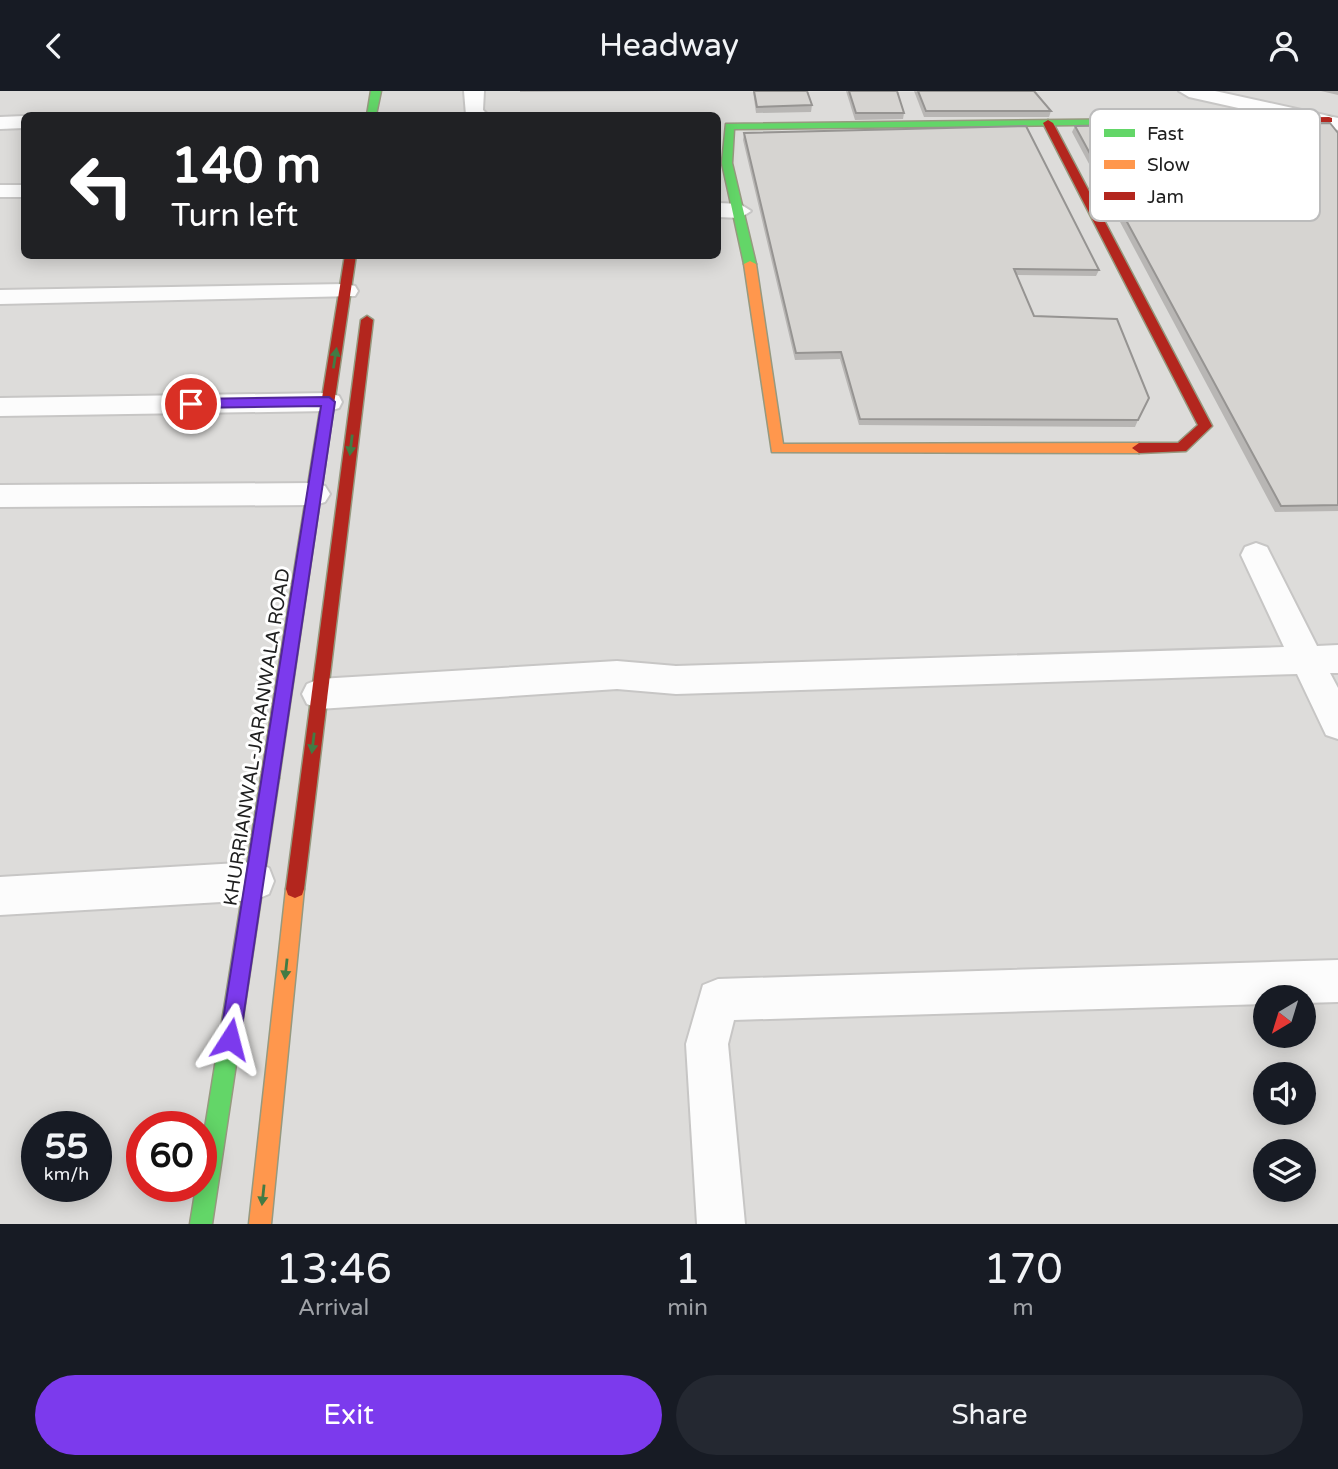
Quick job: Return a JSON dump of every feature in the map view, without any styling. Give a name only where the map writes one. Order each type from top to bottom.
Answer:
[{"type":"street","points":[[372,112],[376,91]]},
{"type":"street","points":[[473,112],[474,91]]},
{"type":"street","points":[[1189,91],[1273,109]]},
{"type":"street","points":[[0,123],[21,122]]},
{"type":"street","points":[[1048,123],[1090,204]]},
{"type":"street","points":[[1090,123],[729,126],[729,211],[777,449],[1181,448],[1205,426],[1099,221]]},
{"type":"street","points":[[0,191],[21,191]]},
{"type":"street","name":"KHURRIANWAL-JARANWALA ROAD","points":[[201,1224],[350,259]]},
{"type":"street","points":[[0,297],[346,291]]},
{"type":"street","points":[[260,1224],[295,891],[370,303]]},
{"type":"street","points":[[0,407],[329,402]]},
{"type":"street","points":[[0,496],[315,493]]},
{"type":"street","points":[[1256,555],[1322,660],[1338,724]]},
{"type":"street","points":[[299,588],[333,588]]},
{"type":"street","points":[[319,694],[617,675],[676,680],[1322,660]]},
{"type":"street","points":[[0,896],[255,881]]},
{"type":"street","points":[[721,1224],[708,1044],[718,1000],[1338,981]]},
{"type":"shaded area","points":[[0,91],[1338,91],[1338,1224],[0,1224]]},
{"type":"building","points":[[754,91],[807,91],[812,105],[757,107]]},
{"type":"building","points":[[849,91],[897,91],[904,113],[856,113]]},
{"type":"building","points":[[918,91],[1034,91],[1051,111],[926,111]]},
{"type":"building","points":[[1320,123],[1330,123],[1338,133],[1338,505],[1281,506],[1126,221],[1320,221]]},
{"type":"building","points":[[1026,126],[1099,270],[1014,269],[1034,316],[1117,319],[1149,398],[1138,420],[860,419],[841,352],[796,353],[744,133]]},
{"type":"building","points":[[1075,126],[1090,126],[1090,154]]},
{"type":"traffic: fast","points":[[372,112],[376,91]]},
{"type":"traffic: fast","points":[[750,264],[727,163],[729,126],[1090,123]]},
{"type":"traffic: fast","points":[[201,1224],[270,778]]},
{"type":"traffic: slow","points":[[750,264],[777,449],[1139,448]]},
{"type":"traffic: slow","points":[[260,1224],[295,889]]},
{"type":"traffic: jam","points":[[1320,120],[1329,120]]},
{"type":"traffic: jam","points":[[1048,123],[1090,204]]},
{"type":"traffic: jam","points":[[1099,221],[1205,426],[1181,448],[1139,448]]},
{"type":"traffic: jam","points":[[270,778],[350,259]]},
{"type":"traffic: jam","points":[[295,889],[367,320]]},
{"type":"route","points":[[191,404],[329,402],[230,1039]]}]
